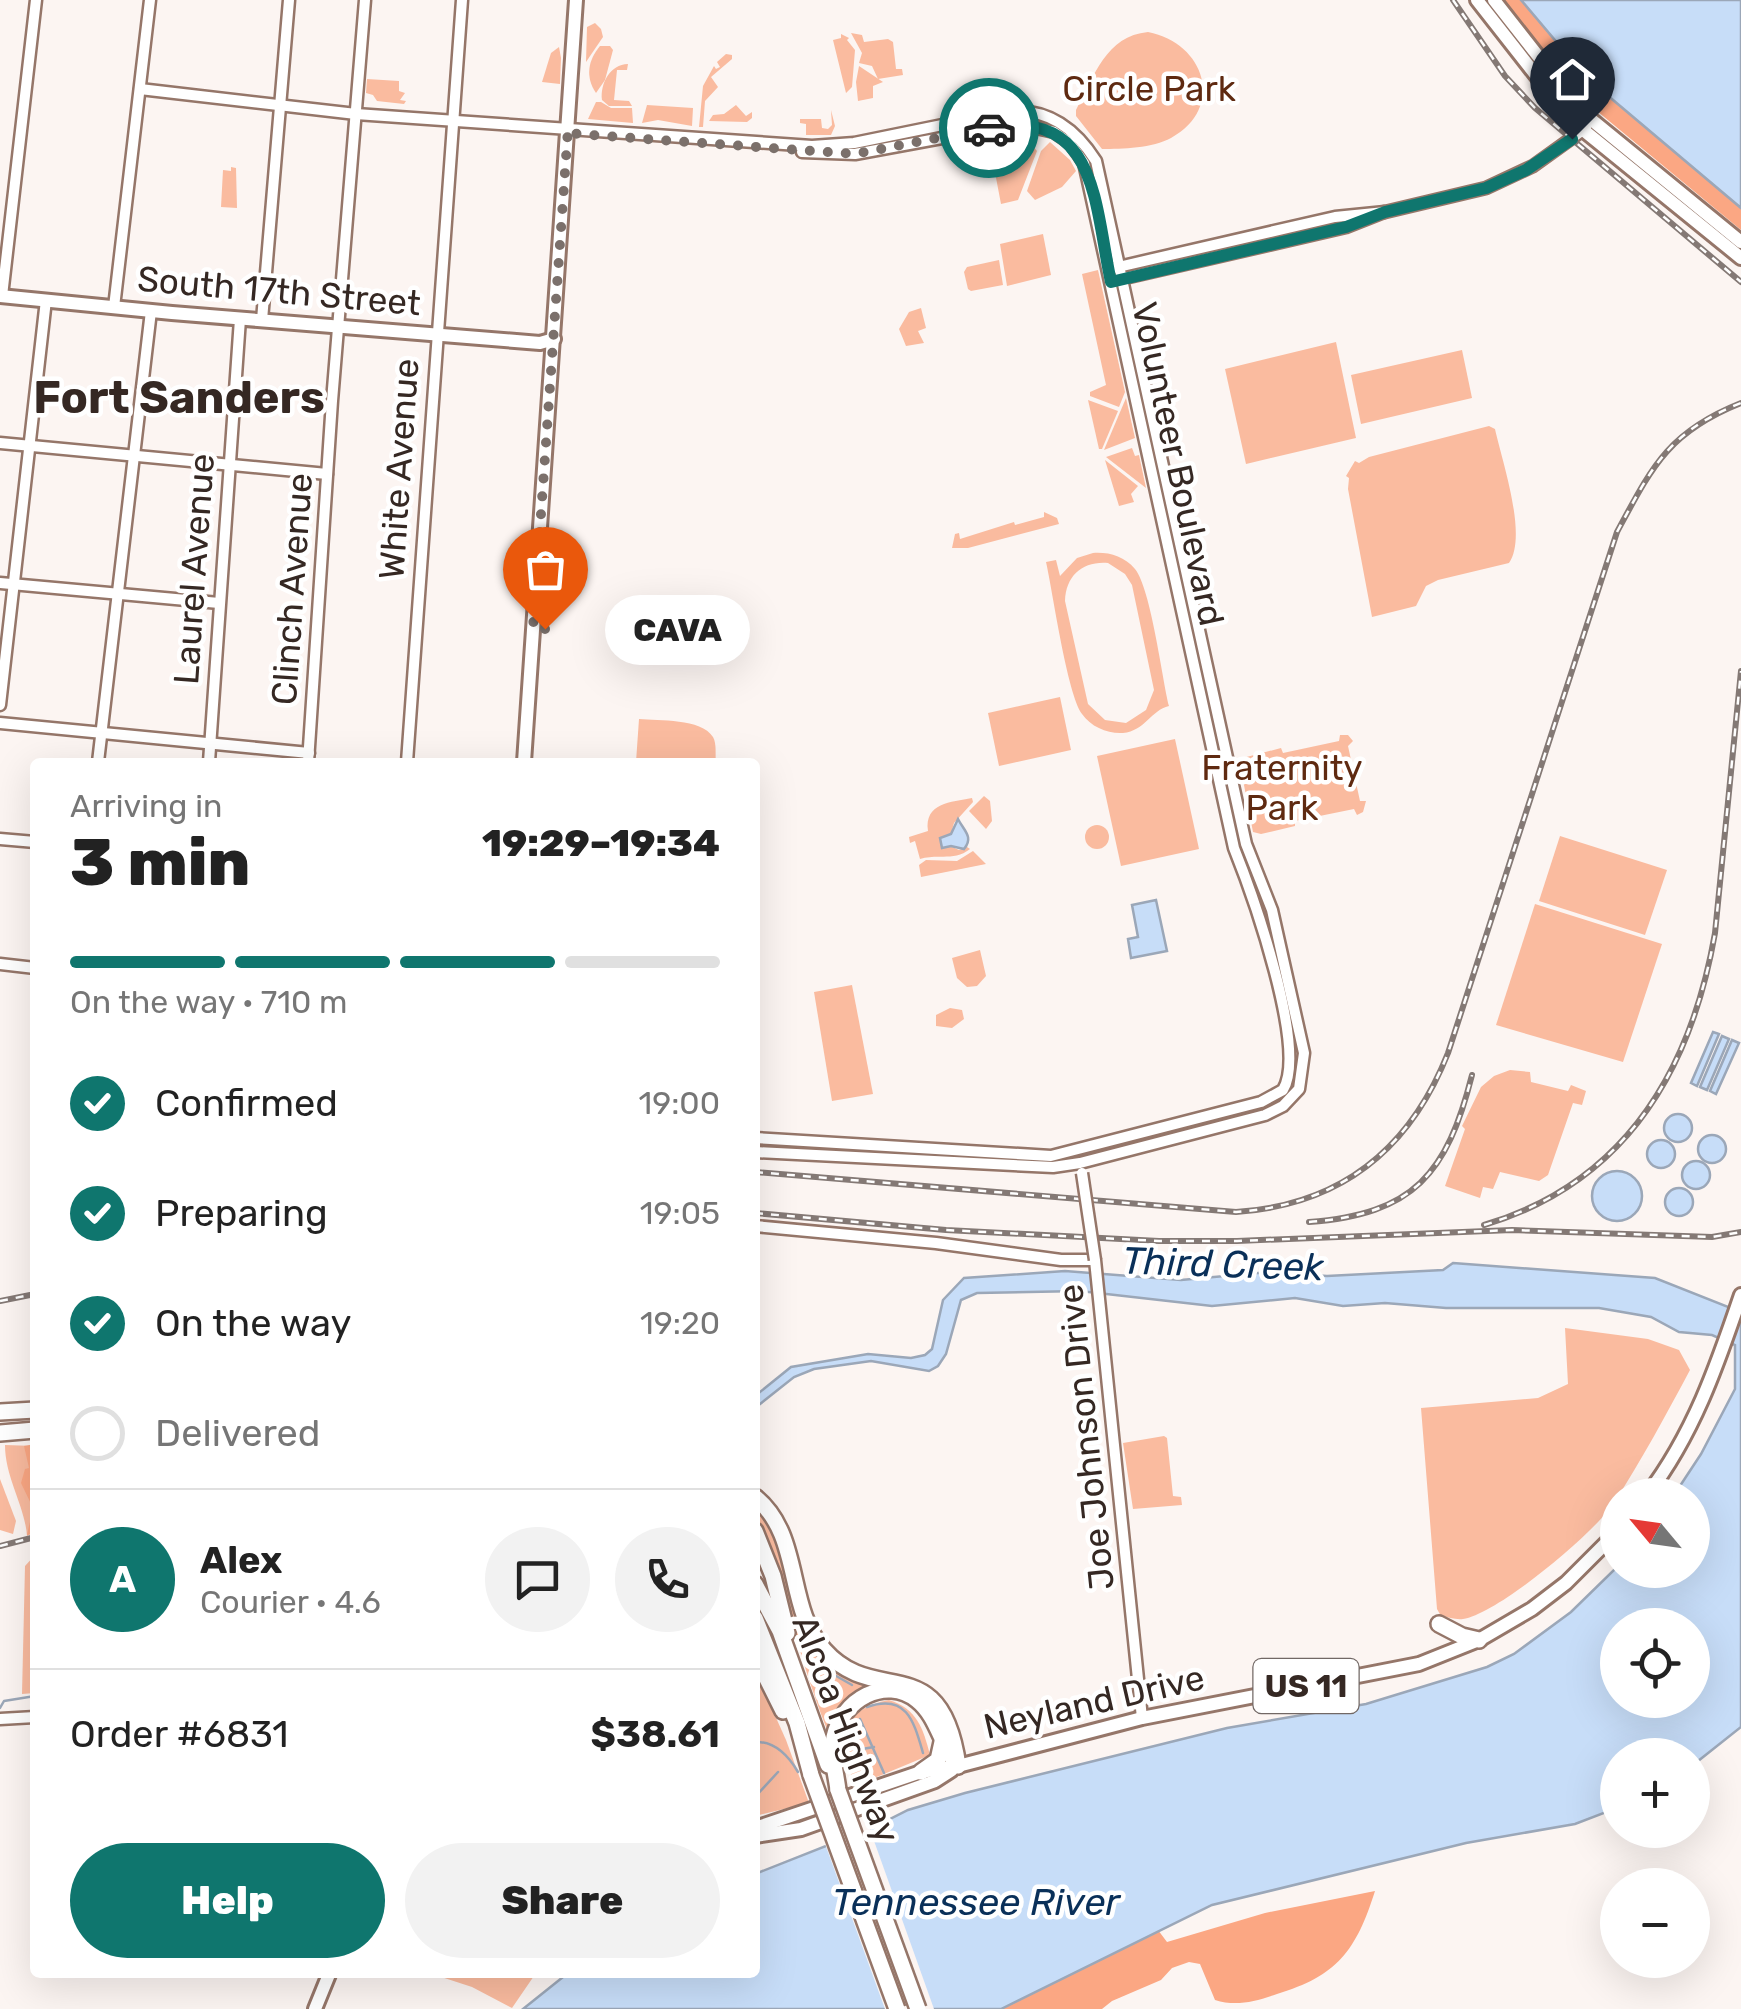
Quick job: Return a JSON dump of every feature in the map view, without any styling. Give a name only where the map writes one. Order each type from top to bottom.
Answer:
[{"type":"highway","points":[[0,1412],[30,1410]]},
{"type":"highway","points":[[0,1433],[30,1430]]},
{"type":"highway","points":[[760,1502],[784,1536],[804,1612],[817,1641],[844,1668],[866,1678],[904,1682],[930,1698],[946,1722],[958,1766]]},
{"type":"highway","points":[[760,1544],[773,1576],[794,1666]]},
{"type":"highway","name":"Alcoa Highway","points":[[760,1594],[794,1666],[918,2009]]},
{"type":"highway","points":[[1438,1624],[1479,1640]]},
{"type":"highway","name":"Alcoa Highway","points":[[760,1631],[797,1724],[800,1745],[896,2009]]},
{"type":"highway","points":[[760,1665],[800,1745]]},
{"type":"highway","points":[[832,1766],[839,1722],[854,1702],[874,1692],[897,1691],[915,1698],[932,1716],[942,1742],[958,1766]]},
{"type":"highway","points":[[921,1772],[938,1760],[942,1742]]},
{"type":"main road","points":[[520,758],[534,628],[552,280],[568,129],[576,0]]},
{"type":"main road","points":[[1477,0],[1542,84],[1741,258]]},
{"type":"main road","points":[[1494,0],[1588,126],[1741,242]]},
{"type":"main road","name":"South 17th Street","points":[[1,296],[262,320],[550,340]]},
{"type":"main road","points":[[1658,1478],[1688,1432],[1741,1295]]},
{"type":"main road","name":"Neyland Drive","points":[[760,1830],[921,1772],[1142,1718],[1398,1669],[1479,1640],[1532,1609],[1600,1549]]},
{"type":"main road","name":"Neyland Drive","points":[[760,1832],[782,1834],[823,1821],[935,1780],[958,1766]]},
{"type":"main road","points":[[315,2009],[328,1978]]},
{"type":"street","points":[[1,296],[36,0]]},
{"type":"street","points":[[114,307],[150,0]]},
{"type":"street","points":[[262,320],[290,0]]},
{"type":"street","name":"Clinch Avenue","points":[[308,758],[364,0]]},
{"type":"street","name":"White Avenue","points":[[407,758],[462,0]]},
{"type":"street","name":"Volunteer Boulevard","points":[[140,90],[356,114],[855,154],[1014,111],[1043,114],[1072,130],[1096,161],[1107,203],[1115,274]]},
{"type":"street","name":"Volunteer Boulevard","points":[[760,1152],[1053,1167],[1080,1162],[1261,1102],[1283,1090],[1291,1065],[1262,922],[1234,848],[1115,274],[1084,163],[1070,143],[1054,132],[1018,124],[968,126]]},
{"type":"street","points":[[1115,274],[1335,218],[1373,210],[1385,212],[1506,180],[1588,126]]},
{"type":"street","points":[[1094,200],[1107,203]]},
{"type":"street","points":[[0,705],[46,300]]},
{"type":"street","points":[[99,758],[150,311]]},
{"type":"street","name":"Laurel Avenue","points":[[209,758],[240,318]]},
{"type":"street","points":[[0,443],[326,474]]},
{"type":"street","points":[[0,583],[219,603]]},
{"type":"street","points":[[0,723],[308,758]]},
{"type":"street","points":[[0,839],[30,842]]},
{"type":"street","points":[[0,964],[30,967]]},
{"type":"street","name":"Volunteer Boulevard","points":[[760,1138],[1050,1156],[1080,1162]]},
{"type":"street","name":"Joe Johnson Drive","points":[[1080,1162],[1095,1260],[1142,1718]]},
{"type":"street","points":[[760,1226],[936,1243],[1060,1260],[1095,1260]]},
{"type":"street","points":[[0,1719],[30,1716]]},
{"type":"green space","points":[[595,23],[603,37],[586,62],[587,27]]},
{"type":"green space","name":"Circle Park","points":[[1148,32],[1168,38],[1195,62],[1202,78],[1199,110],[1188,125],[1164,141],[1102,149],[1076,116],[1076,110],[1112,49],[1134,35]]},
{"type":"green space","points":[[851,33],[862,35],[864,42],[893,42],[896,69],[902,69],[903,75],[878,79],[872,66],[859,63],[862,53]]},
{"type":"green space","points":[[841,34],[849,38],[855,50],[852,87],[846,93],[833,40],[841,38]]},
{"type":"green space","points":[[600,46],[613,50],[605,80],[596,93],[589,69]]},
{"type":"green space","points":[[559,47],[560,84],[542,82],[551,53]]},
{"type":"green space","points":[[726,54],[732,55],[732,59],[711,77],[718,87],[705,101],[703,127],[699,127],[703,86]]},
{"type":"green space","points":[[628,64],[627,70],[617,70],[614,100],[629,101],[632,106],[609,106],[602,100],[605,82],[616,67]]},
{"type":"green space","points":[[859,66],[883,82],[873,86],[873,98],[858,101],[856,82]]},
{"type":"green space","points":[[367,79],[399,81],[399,91],[405,93],[400,100],[406,101],[377,101],[366,93]]},
{"type":"green space","points":[[596,102],[611,108],[632,108],[633,123],[588,119]]},
{"type":"green space","points":[[647,105],[693,108],[692,126],[658,120],[642,123]]},
{"type":"green space","points":[[736,105],[746,116],[752,112],[752,118],[747,122],[709,121],[713,115],[724,114]]},
{"type":"green space","points":[[831,110],[835,126],[831,135],[806,135],[806,124],[800,123],[800,119],[821,119],[822,128],[828,129],[832,125]]},
{"type":"green space","points":[[1011,139],[1032,139],[1037,151],[1018,200],[1001,204],[993,162],[1007,157]]},
{"type":"green space","points":[[998,140],[1006,143],[1006,154],[989,159],[977,157],[976,145]]},
{"type":"green space","points":[[1050,142],[1076,171],[1062,187],[1035,200],[1027,191],[1041,151]]},
{"type":"green space","points":[[231,167],[236,168],[237,208],[221,207],[223,170],[231,171]]},
{"type":"green space","points":[[1043,234],[1051,275],[1007,286],[1000,244]]},
{"type":"green space","points":[[999,260],[1003,285],[968,289],[964,272],[967,267]]},
{"type":"green space","points":[[1098,270],[1125,392],[1119,407],[1090,396],[1090,392],[1106,385],[1082,274]]},
{"type":"green space","points":[[921,308],[926,328],[918,331],[924,343],[906,346],[899,329],[909,312]]},
{"type":"green space","points":[[1336,342],[1356,438],[1246,464],[1225,369]]},
{"type":"green space","points":[[1462,350],[1472,398],[1361,424],[1351,375]]},
{"type":"green space","points":[[1126,398],[1135,438],[1104,450]]},
{"type":"green space","points":[[1088,400],[1118,411],[1102,449],[1099,449]]},
{"type":"green space","points":[[1489,426],[1495,429],[1515,517],[1514,551],[1509,563],[1438,580],[1426,586],[1416,606],[1372,617],[1346,476],[1355,461]]},
{"type":"green space","points":[[1132,448],[1135,456],[1139,455],[1146,488],[1106,457]]},
{"type":"green space","points":[[1105,460],[1138,486],[1131,494],[1134,502],[1119,506]]},
{"type":"green space","points":[[1044,512],[1057,518],[1059,524],[968,548],[952,548],[955,534],[959,533],[960,539],[1044,517]]},
{"type":"green space","points":[[1099,553],[1121,558],[1135,569],[1146,595],[1169,706],[1131,731],[1100,729],[1090,723],[1076,703],[1046,562],[1056,560],[1060,576],[1077,558]],"holes":[[[1108,563],[1125,574],[1132,585],[1154,690],[1146,710],[1126,723],[1105,720],[1088,704],[1065,601],[1072,577],[1084,567]]]},
{"type":"green space","points":[[1060,697],[1071,750],[999,766],[988,713]]},
{"type":"green space","points":[[639,719],[699,726],[714,740],[716,758],[636,758]]},
{"type":"green space","name":"Fraternity Park","points":[[1340,735],[1348,735],[1353,741],[1348,746],[1360,801],[1366,801],[1363,812],[1357,815],[1354,809],[1295,821],[1295,826],[1261,834],[1253,832],[1239,759],[1281,748],[1283,753],[1339,741]]},
{"type":"green space","points":[[1175,739],[1199,849],[1121,866],[1097,756]]},
{"type":"green space","points":[[984,796],[990,801],[992,821],[986,829],[969,811]]},
{"type":"green space","points":[[972,798],[951,834],[940,839],[943,848],[970,849],[958,855],[920,859],[915,841],[910,843],[909,837],[928,831],[935,809]]},
{"type":"green space","points":[[1097,825],[1109,837],[1097,849],[1085,837]]},
{"type":"green space","points":[[1560,836],[1667,870],[1645,935],[1539,901]]},
{"type":"green space","points":[[973,851],[986,864],[921,877],[919,865],[926,860],[957,861]]},
{"type":"green space","points":[[1535,904],[1662,944],[1623,1062],[1496,1025]]},
{"type":"green space","points":[[980,950],[986,976],[977,986],[967,987],[957,978],[952,958]]},
{"type":"green space","points":[[852,985],[873,1094],[832,1101],[814,992]]},
{"type":"green space","points":[[950,1008],[962,1010],[964,1019],[952,1028],[936,1026],[936,1015]]},
{"type":"green space","points":[[1510,1070],[1530,1072],[1531,1082],[1568,1091],[1571,1085],[1586,1091],[1582,1105],[1573,1103],[1548,1175],[1539,1181],[1500,1172],[1493,1189],[1483,1187],[1480,1198],[1445,1186],[1465,1129],[1462,1126],[1481,1087]]},
{"type":"green space","points":[[1565,1328],[1648,1339],[1679,1350],[1690,1370],[1629,1478],[1600,1478],[1600,1519],[1587,1533],[1499,1603],[1463,1619],[1441,1616],[1437,1609],[1421,1408],[1538,1398],[1568,1384]]},
{"type":"green space","points":[[1164,1436],[1173,1496],[1181,1497],[1182,1505],[1133,1509],[1123,1443]]},
{"type":"green space","points":[[5,1445],[30,1446],[27,1536],[23,1514],[8,1469]]},
{"type":"green space","points":[[0,1479],[16,1521],[13,1534],[0,1530]]},
{"type":"green space","points":[[760,1508],[771,1520],[825,1659],[923,1701],[870,1689],[828,1732],[762,1538]]},
{"type":"green space","points":[[30,1560],[30,1693],[22,1694],[25,1566]]},
{"type":"green space","points":[[760,1682],[786,1740],[809,1803],[760,1815]]},
{"type":"green space","points":[[889,1700],[912,1714],[925,1736],[930,1755],[855,1786],[847,1757],[846,1731],[859,1712]]},
{"type":"green space","points":[[444,1978],[533,1978],[512,2008]]},
{"type":"shaded area","points":[[1504,0],[1521,0],[1587,78],[1741,208],[1741,230],[1580,97]]},
{"type":"shaded area","points":[[30,1445],[30,1502],[21,1483],[25,1469],[29,1468],[24,1446]]},
{"type":"shaded area","points":[[1375,1891],[1360,1930],[1341,1958],[1315,1979],[1269,1997],[1239,2003],[1215,2000],[1200,1964],[1189,1962],[1102,2009],[1001,2009],[1158,1930],[1167,1942],[1265,1913]]},
{"type":"water","points":[[1521,0],[1741,0],[1741,208],[1587,78]]},
{"type":"water","points":[[958,819],[967,834],[967,845],[964,849],[942,848],[940,838],[951,834]]},
{"type":"water","points":[[1156,900],[1167,951],[1131,958],[1128,939],[1138,937],[1132,905]]},
{"type":"water","points":[[1713,1032],[1719,1034],[1697,1086],[1691,1083]]},
{"type":"water","points":[[1722,1036],[1729,1039],[1707,1090],[1700,1087]]},
{"type":"water","points":[[1732,1040],[1739,1043],[1716,1094],[1710,1091]]},
{"type":"water","points":[[1678,1114],[1688,1118],[1692,1128],[1688,1138],[1678,1142],[1668,1138],[1664,1128],[1668,1118]]},
{"type":"water","points":[[1712,1135],[1722,1139],[1726,1149],[1722,1159],[1712,1163],[1702,1159],[1698,1149],[1702,1139]]},
{"type":"water","points":[[1661,1140],[1671,1144],[1675,1154],[1671,1164],[1661,1168],[1651,1164],[1647,1154],[1651,1144]]},
{"type":"water","points":[[1696,1161],[1706,1165],[1710,1175],[1706,1185],[1696,1189],[1686,1185],[1682,1175],[1686,1165]]},
{"type":"water","points":[[1617,1171],[1635,1178],[1642,1196],[1635,1214],[1617,1221],[1599,1214],[1592,1196],[1599,1178]]},
{"type":"water","points":[[1679,1188],[1689,1192],[1693,1202],[1689,1212],[1679,1216],[1669,1212],[1665,1202],[1669,1192]]},
{"type":"water","name":"Tennessee River","points":[[1453,1263],[1655,1278],[1741,1312],[1741,1727],[1710,1752],[1710,1738],[1600,1738],[1600,1814],[1575,1824],[1466,1843],[1212,1905],[1001,2009],[523,2009],[562,1978],[760,1978],[760,1872],[908,1810],[1227,1728],[1366,1704],[1487,1667],[1514,1654],[1571,1612],[1600,1584],[1600,1588],[1710,1588],[1710,1478],[1685,1478],[1735,1389],[1735,1345],[1712,1335],[1679,1332],[1651,1317],[1599,1308],[1446,1308],[1385,1303],[1343,1306],[1295,1298],[1212,1306],[1080,1291],[977,1293],[961,1300],[946,1354],[929,1371],[871,1361],[814,1369],[794,1377],[760,1404],[760,1392],[791,1367],[868,1354],[911,1358],[925,1355],[932,1349],[943,1300],[964,1278],[1065,1271],[1181,1280],[1269,1272],[1327,1276],[1443,1270]]},
{"type":"pier","points":[[868,1824],[934,2009],[885,2009],[824,1841]]},
{"type":"waterway","points":[[810,1661],[852,1685]]},
{"type":"waterway","name":"Third Creek","points":[[0,1708],[4,1701],[30,1697]]},
{"type":"waterway","points":[[867,1707],[900,1707],[912,1721],[923,1753]]},
{"type":"waterway","points":[[860,1719],[884,1773]]},
{"type":"waterway","points":[[760,1743],[780,1750],[798,1772]]},
{"type":"waterway","points":[[856,1750],[874,1747]]},
{"type":"waterway","points":[[760,1792],[778,1772]]},
{"type":"railway","points":[[1453,0],[1505,76],[1535,108],[1741,282]]},
{"type":"railway","points":[[760,1172],[1236,1212],[1308,1198],[1367,1166],[1414,1117],[1448,1053],[1617,532],[1652,470],[1679,439],[1716,414],[1741,403]]},
{"type":"railway","points":[[1484,1225],[1533,1206],[1576,1181],[1613,1151],[1669,1075],[1689,1031],[1715,933],[1741,671]]},
{"type":"railway","points":[[1309,1222],[1375,1210],[1420,1183],[1451,1139],[1472,1075]]},
{"type":"railway","points":[[760,1213],[946,1230],[1159,1241],[1512,1230],[1712,1237],[1741,1232]]},
{"type":"railway","points":[[0,1301],[30,1295]]},
{"type":"railway","points":[[0,1546],[30,1538]]},
{"type":"way so far","points":[[545,629],[533,628],[559,278],[556,256],[568,129],[577,134],[855,154],[989,128]]},
{"type":"place","name":"CAVA","points":[[545,629]]},
{"type":"district","name":"Fort Sanders","points":[[179,397]]},
{"type":"route","points":[[989,128],[1039,126],[1070,143],[1084,163],[1090,181],[1111,282],[1346,227],[1385,212],[1486,188],[1526,170],[1572,139]]}]
